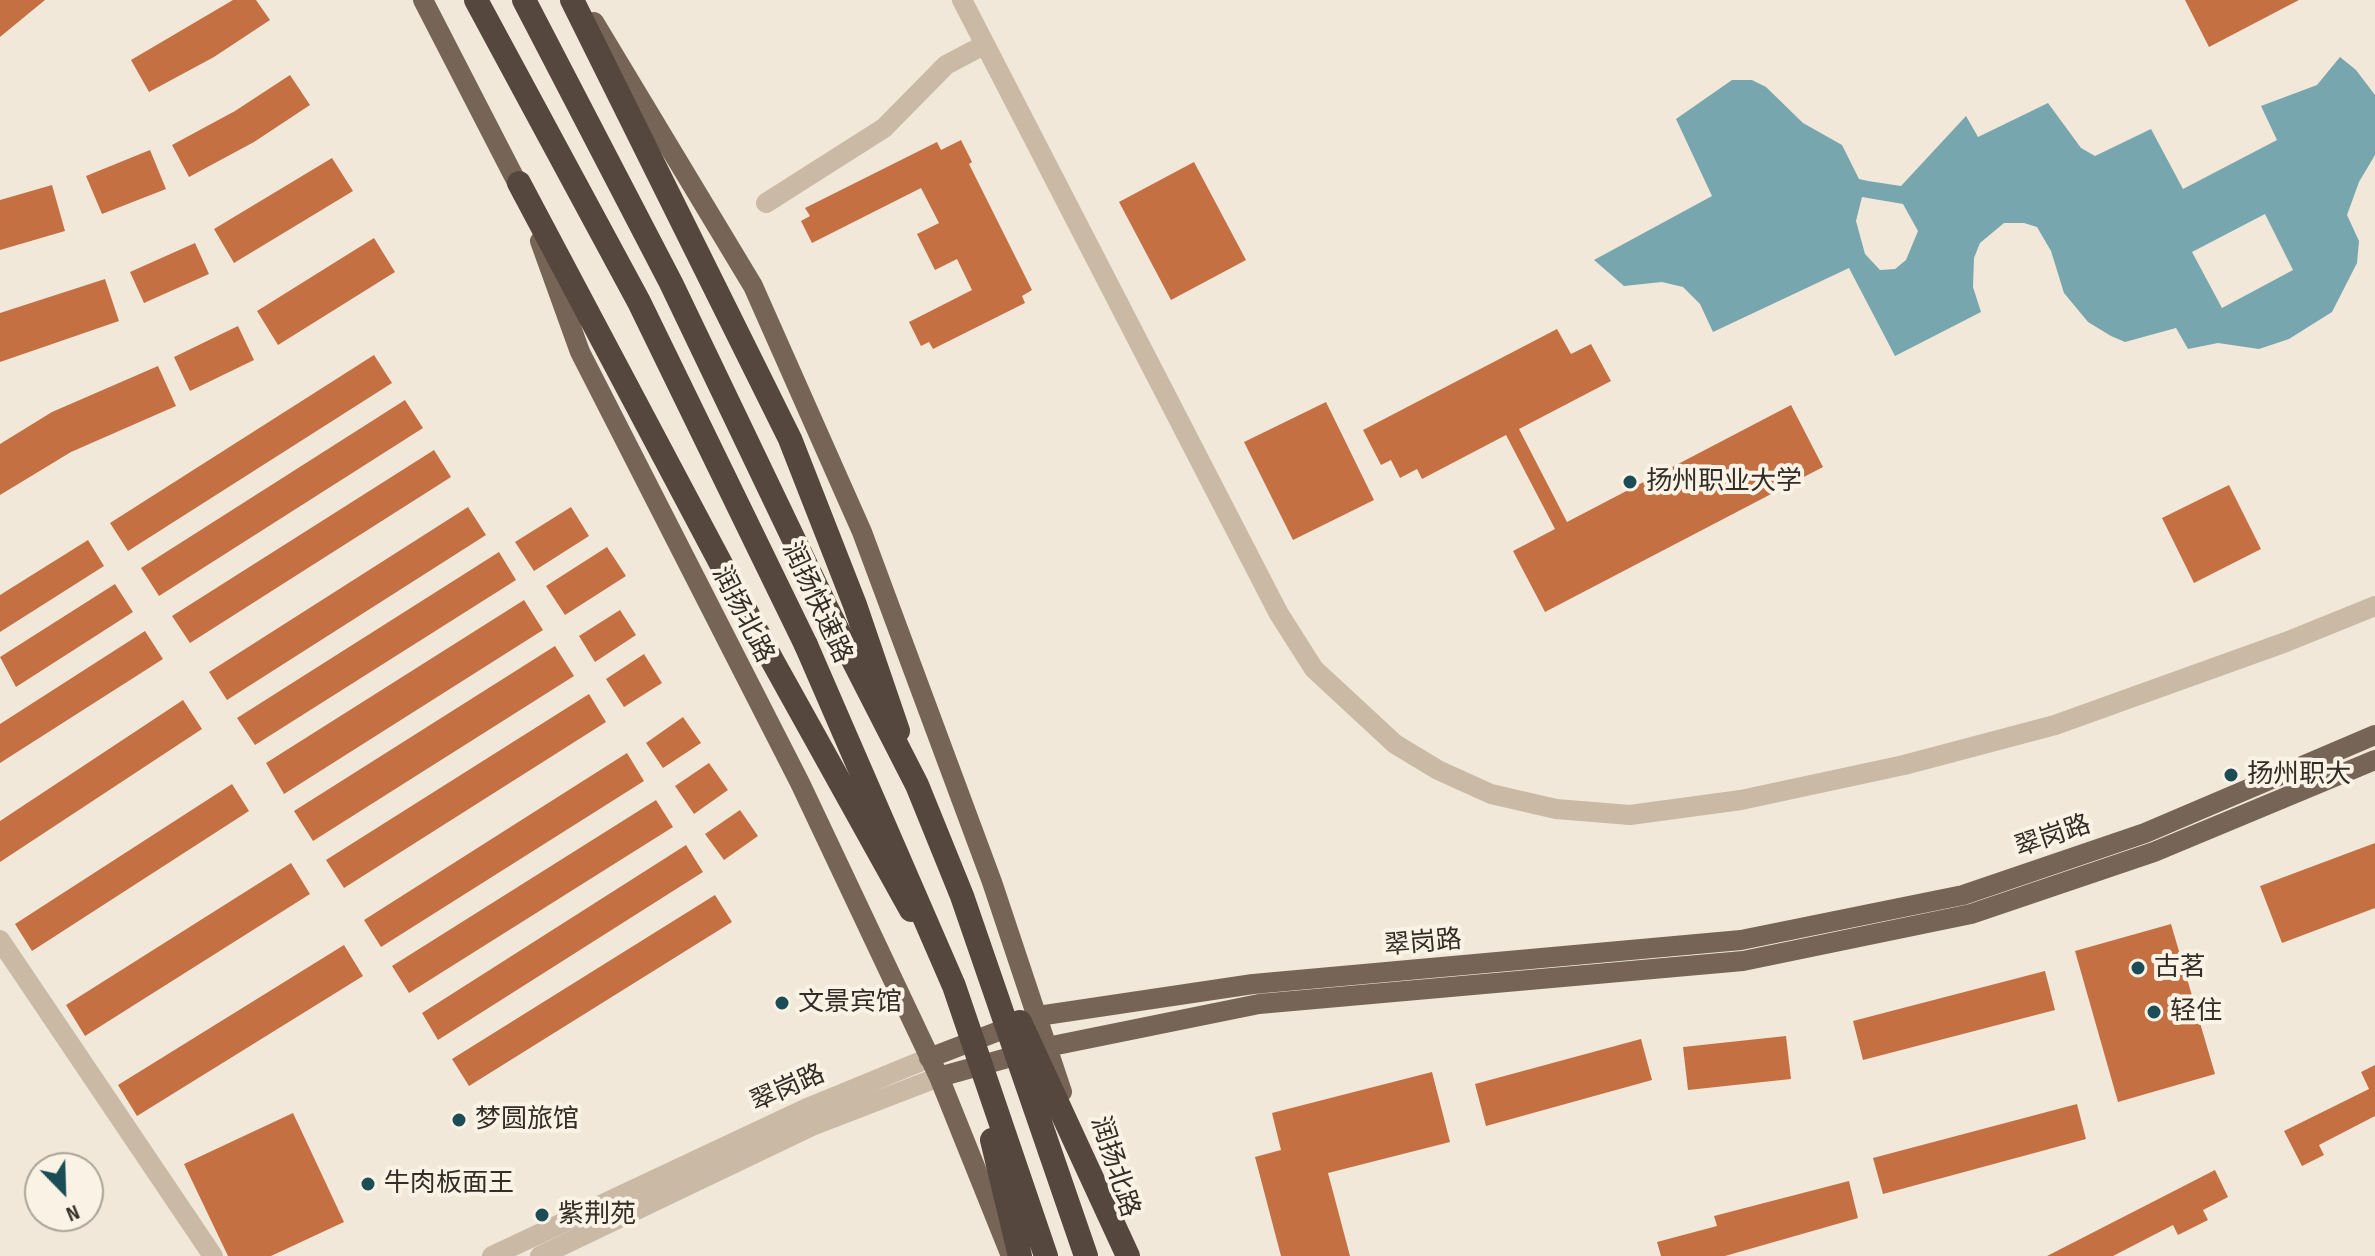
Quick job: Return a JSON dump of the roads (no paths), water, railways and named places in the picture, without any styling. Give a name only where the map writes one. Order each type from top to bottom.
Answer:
[{"type":"highway","name":"润扬快速路","points":[[476,0],[639,302],[806,645],[954,986],[1046,1256]]},
{"type":"highway","name":"润扬快速路","points":[[524,0],[671,283],[829,613],[917,785],[962,896],[1086,1256]]},
{"type":"highway","points":[[572,0],[790,439],[855,605],[917,785]]},
{"type":"highway","points":[[519,183],[772,660],[954,986],[1020,1256]]},
{"type":"highway","points":[[962,896],[1128,1256]]},
{"type":"main road","name":"润扬北路","points":[[423,0],[519,183],[580,352],[800,783],[939,1077],[1011,1256]]},
{"type":"main road","name":"润扬北路","points":[[581,0],[753,286],[862,532],[1038,1016],[1115,1256]]},
{"type":"main road","name":"翠岗路","points":[[929,1058],[1038,1016],[1253,984],[1741,940],[1963,895],[2145,833],[2375,735]]},
{"type":"main road","name":"翠岗路","points":[[939,1077],[1047,1047],[1259,1004],[1743,961],[1971,914],[2154,852],[2375,760]]},
{"type":"street","points":[[962,0],[1279,614],[1314,669],[1395,744],[1438,770],[1491,794],[1556,809],[1630,815],[1741,800],[1904,765],[2055,725],[2286,642],[2375,606]]},
{"type":"street","points":[[766,203],[884,128],[946,65],[984,45]]},
{"type":"street","points":[[0,940],[213,1256]]},
{"type":"street","name":"翠岗路","points":[[492,1256],[805,1109],[929,1058]]},
{"type":"street","name":"翠岗路","points":[[540,1256],[812,1126],[939,1077]]},
{"type":"water","points":[[2340,57],[2356,70],[2375,95],[2375,155],[2359,182],[2347,215],[2359,241],[2357,263],[2332,312],[2289,339],[2259,349],[2218,343],[2188,349],[2176,328],[2125,342],[2111,336],[2088,322],[2064,293],[2051,251],[2037,227],[2024,223],[2004,223],[1980,243],[1974,258],[1973,287],[1981,312],[1895,356],[1849,268],[1713,332],[1700,304],[1683,287],[1662,282],[1624,286],[1594,260],[1712,196],[1676,119],[1732,80],[1752,80],[1766,87],[1803,123],[1842,145],[1859,179],[1901,186],[1966,116],[1978,137],[2048,103],[2081,148],[2095,156],[2151,129],[2183,189],[2277,140],[2261,106],[2317,85]],"holes":[[[1862,197],[1903,204],[1918,231],[1906,260],[1895,269],[1880,270],[1865,254],[1856,221]],[[2265,214],[2293,270],[2222,308],[2192,252]]]},
{"type":"place","name":"扬州职业大学","points":[[1630,482]]},
{"type":"place","name":"扬州职大","points":[[2231,775]]},
{"type":"place","name":"古茗","points":[[2138,968]]},
{"type":"place","name":"文景宾馆","points":[[782,1003]]},
{"type":"place","name":"轻住","points":[[2154,1012]]},
{"type":"place","name":"梦圆旅馆","points":[[459,1120]]},
{"type":"place","name":"牛肉板面王","points":[[368,1184]]},
{"type":"place","name":"紫荆苑","points":[[542,1215]]}]
